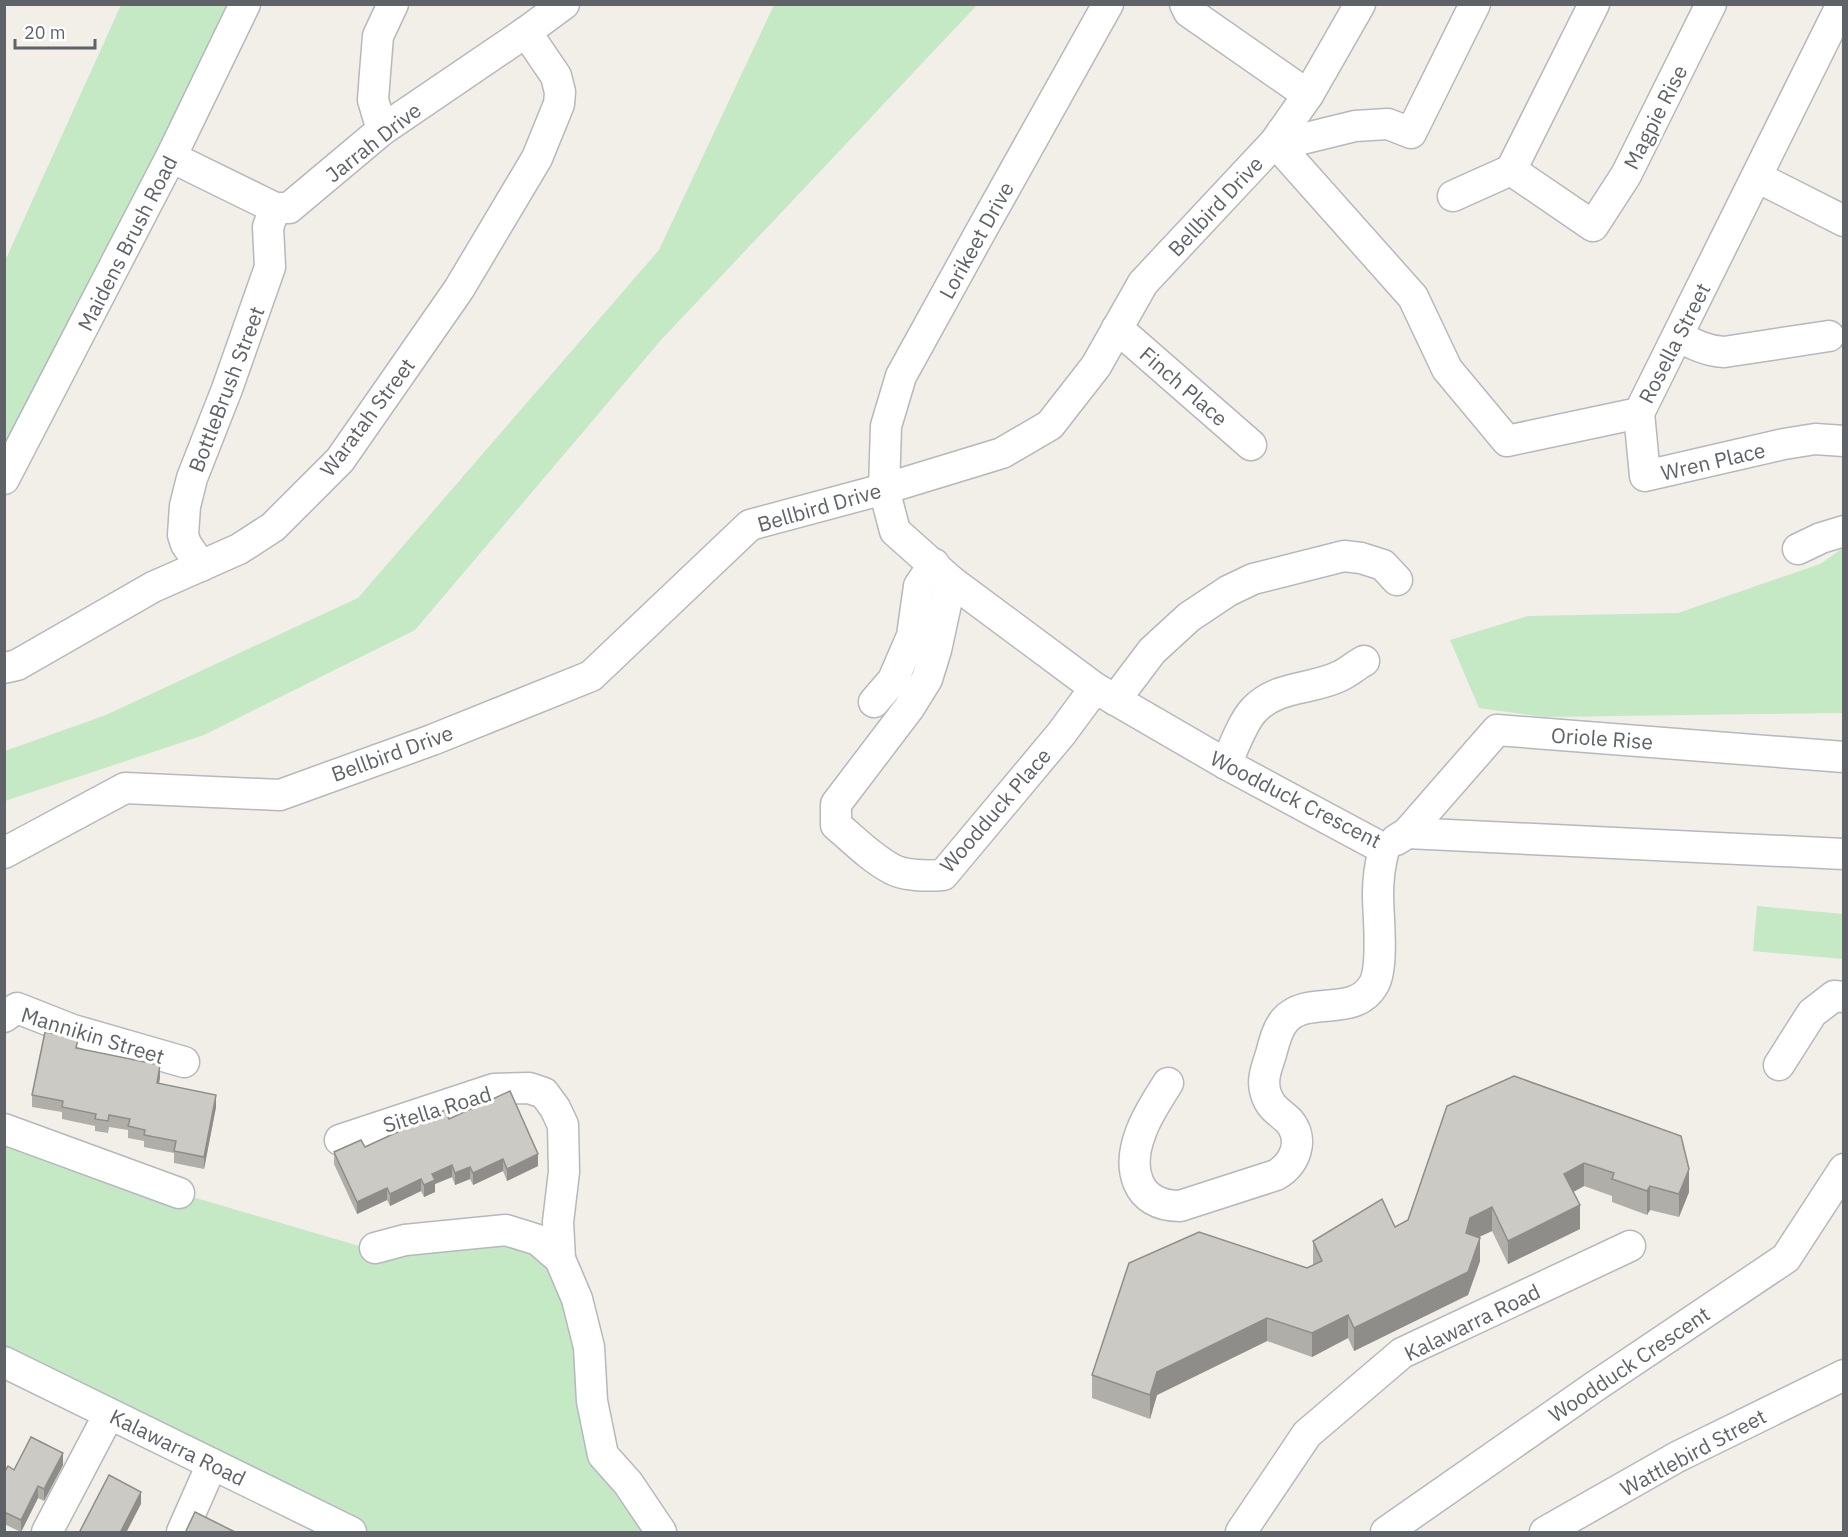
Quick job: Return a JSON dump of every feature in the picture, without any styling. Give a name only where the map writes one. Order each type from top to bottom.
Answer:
[{"type":"street","name":"Maidens Brush Road","points":[[4,479],[171,157],[245,4]]},
{"type":"street","points":[[382,130],[373,100],[378,36],[393,4]]},
{"type":"street","name":"Jarrah Drive","points":[[275,208],[289,208],[300,201],[382,130],[564,4]]},
{"type":"street","name":"Lorikeet Drive","points":[[884,489],[886,426],[901,376],[1108,4]]},
{"type":"street","points":[[1185,4],[1189,12],[1308,95]]},
{"type":"street","name":"Bellbird Drive","points":[[4,853],[125,788],[280,795],[432,740],[591,676],[750,525],[884,489],[1002,453],[1050,425],[1096,366],[1143,283],[1278,137],[1308,95],[1360,4]]},
{"type":"street","points":[[1278,137],[1298,140],[1355,126],[1388,124],[1411,133],[1475,4]]},
{"type":"street","points":[[1453,196],[1510,170],[1594,4]]},
{"type":"street","name":"Magpie Rise","points":[[1510,170],[1593,226],[1626,175],[1711,4]]},
{"type":"street","name":"Rosella Street","points":[[1278,137],[1413,297],[1447,369],[1507,441],[1639,413],[1842,4]]},
{"type":"street","name":"Waratah Street","points":[[4,668],[18,665],[153,587],[239,549],[273,527],[340,460],[459,290],[537,158],[559,104],[560,92],[556,76],[526,32]]},
{"type":"street","points":[[171,157],[275,208]]},
{"type":"street","points":[[1758,177],[1844,221]]},
{"type":"street","name":"BottleBrush Street","points":[[201,566],[186,544],[183,535],[185,506],[192,478],[227,389],[270,267],[268,227],[275,208]]},
{"type":"street","name":"Finch Place","points":[[1117,328],[1251,445]]},
{"type":"street","points":[[1678,336],[1701,348],[1724,352],[1829,336]]},
{"type":"street","name":"Wren Place","points":[[1639,413],[1645,476],[1784,444],[1815,439],[1844,441]]},
{"type":"street","name":"Woodduck Crescent","points":[[884,489],[895,531],[942,573],[1105,694],[1226,764],[1396,841],[1844,854]]},
{"type":"street","points":[[1798,549],[1821,538],[1844,531]]},
{"type":"street","points":[[1105,694],[1189,617],[1228,591],[1253,579],[1344,556],[1361,558],[1383,565],[1397,580]]},
{"type":"street","points":[[874,702],[893,680],[912,636],[919,586],[942,573]]},
{"type":"street","name":"Woodduck Place","points":[[942,573],[936,650],[927,680],[909,708],[836,804],[836,825],[866,851],[893,871],[925,876],[943,875],[1061,734],[1105,694]]},
{"type":"street","points":[[1226,764],[1252,711],[1267,698],[1341,676],[1364,661]]},
{"type":"street","name":"Oriole Rise","points":[[1396,841],[1497,730],[1844,756]]},
{"type":"street","points":[[1168,1083],[1148,1115],[1137,1145],[1135,1178],[1152,1199],[1170,1206],[1180,1206],[1276,1175],[1288,1166],[1296,1149],[1297,1138],[1292,1127],[1272,1106],[1266,1093],[1265,1072],[1281,1026],[1290,1015],[1302,1009],[1350,1003],[1367,994],[1374,985],[1379,966],[1378,879],[1396,841]]},
{"type":"street","points":[[1779,1065],[1812,1013],[1834,996],[1844,997]]},
{"type":"street","name":"Mannikin Street","points":[[4,1017],[16,1008],[73,1030],[184,1062]]},
{"type":"street","name":"Sitella Road","points":[[340,1140],[494,1089],[529,1088],[544,1093],[555,1108],[563,1125],[564,1172],[558,1222],[560,1258],[578,1299],[589,1347],[592,1401],[603,1455],[628,1483],[661,1533]]},
{"type":"street","points":[[4,1129],[179,1194]]},
{"type":"street","name":"Woodduck Crescent","points":[[1386,1533],[1603,1381],[1786,1258],[1844,1169]]},
{"type":"street","name":"Sitella Road","points":[[375,1248],[405,1240],[506,1230],[538,1240],[560,1258]]},
{"type":"street","name":"Kalawarra Road","points":[[1241,1533],[1307,1434],[1402,1353],[1630,1246]]},
{"type":"street","name":"Kalawarra Road","points":[[4,1362],[351,1533]]},
{"type":"street","name":"Wattlebird Street","points":[[1545,1533],[1677,1458],[1844,1375]]},
{"type":"street","points":[[46,1533],[109,1414]]},
{"type":"street","points":[[182,1533],[212,1464]]},
{"type":"green space","points":[[121,5],[249,5],[5,474],[5,261]]},
{"type":"green space","points":[[774,5],[977,5],[661,340],[415,630],[204,735],[5,801],[5,751],[106,715],[358,598],[659,250]]},
{"type":"green space","points":[[1843,548],[1843,713],[1545,717],[1479,708],[1450,640],[1528,616],[1678,613],[1820,564]]},
{"type":"green space","points":[[1757,906],[1843,914],[1843,959],[1753,951]]},
{"type":"green space","points":[[4,1129],[179,1193],[383,1253],[506,1230],[560,1259],[592,1401],[661,1532],[351,1532],[5,1362]]},
{"type":"building","points":[[45,1032],[78,1039],[76,1048],[160,1065],[157,1083],[216,1095],[204,1157],[174,1151],[176,1141],[144,1135],[145,1130],[128,1126],[130,1119],[109,1115],[108,1121],[95,1119],[96,1114],[62,1107],[63,1101],[32,1095]]},
{"type":"building","points":[[1514,1076],[1681,1136],[1689,1169],[1679,1194],[1650,1186],[1647,1191],[1612,1179],[1614,1173],[1584,1163],[1564,1174],[1580,1205],[1508,1241],[1492,1207],[1470,1218],[1466,1233],[1480,1238],[1468,1272],[1354,1328],[1348,1315],[1312,1333],[1267,1318],[1157,1372],[1150,1395],[1092,1375],[1129,1263],[1199,1232],[1307,1268],[1322,1261],[1313,1241],[1382,1199],[1395,1227],[1408,1220],[1447,1106]]},
{"type":"building","points":[[510,1091],[538,1154],[507,1169],[503,1159],[473,1173],[470,1167],[455,1173],[452,1165],[432,1174],[435,1180],[424,1185],[421,1179],[390,1194],[387,1188],[357,1202],[334,1152],[361,1140],[365,1147],[445,1110],[449,1119]]},
{"type":"building","points":[[31,1437],[63,1453],[44,1489],[38,1486],[21,1520],[4,1512],[4,1473],[8,1466],[14,1470]]},
{"type":"building","points":[[109,1475],[141,1492],[120,1533],[79,1533]]},
{"type":"building","points":[[195,1512],[237,1533],[185,1533]]}]
